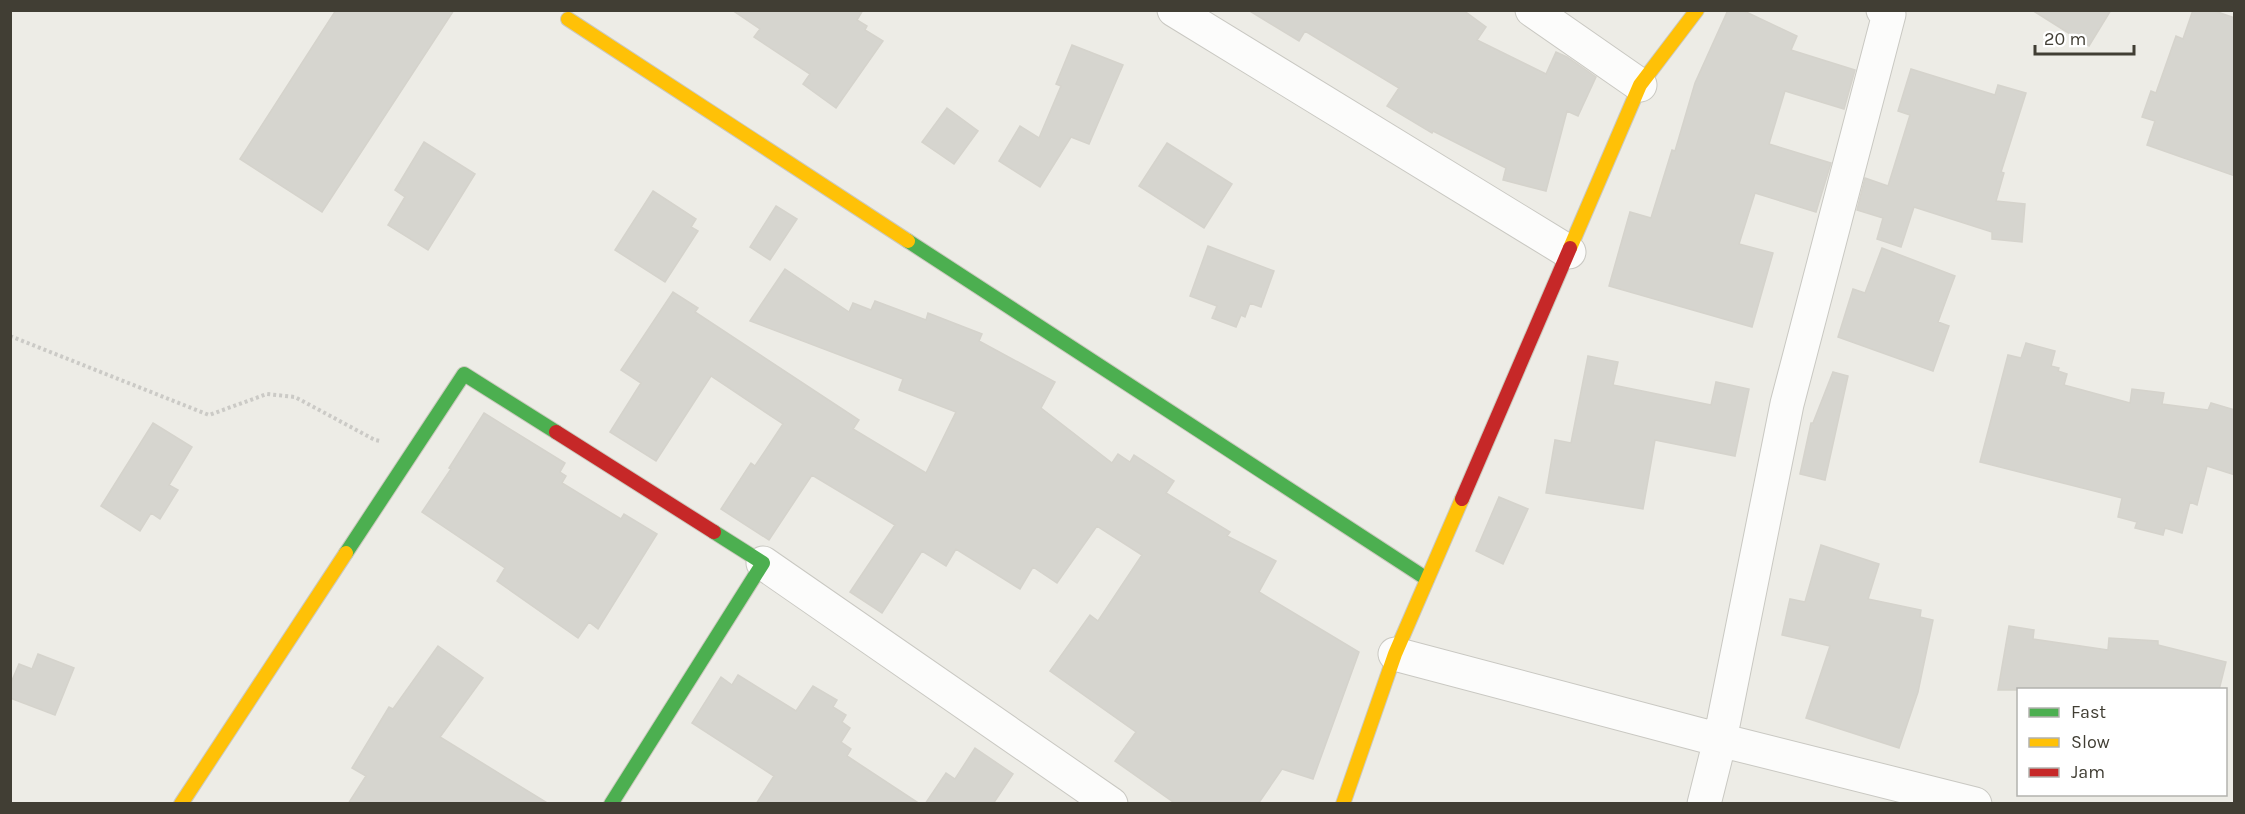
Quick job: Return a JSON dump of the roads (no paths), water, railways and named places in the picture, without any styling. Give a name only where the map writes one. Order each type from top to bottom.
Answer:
[{"type":"street","points":[[1174,10],[1569,252]]},
{"type":"street","points":[[1532,10],[1640,85]]},
{"type":"street","points":[[1343,804],[1395,654],[1640,85],[1697,10]]},
{"type":"street","points":[[1704,804],[1720,740],[1787,404],[1889,14],[1884,10]]},
{"type":"street","points":[[568,20],[1427,579]]},
{"type":"street","points":[[181,804],[465,374],[763,563],[1111,804]]},
{"type":"street","points":[[611,804],[763,563]]},
{"type":"street","points":[[1395,654],[1720,740],[1975,804]]}]
